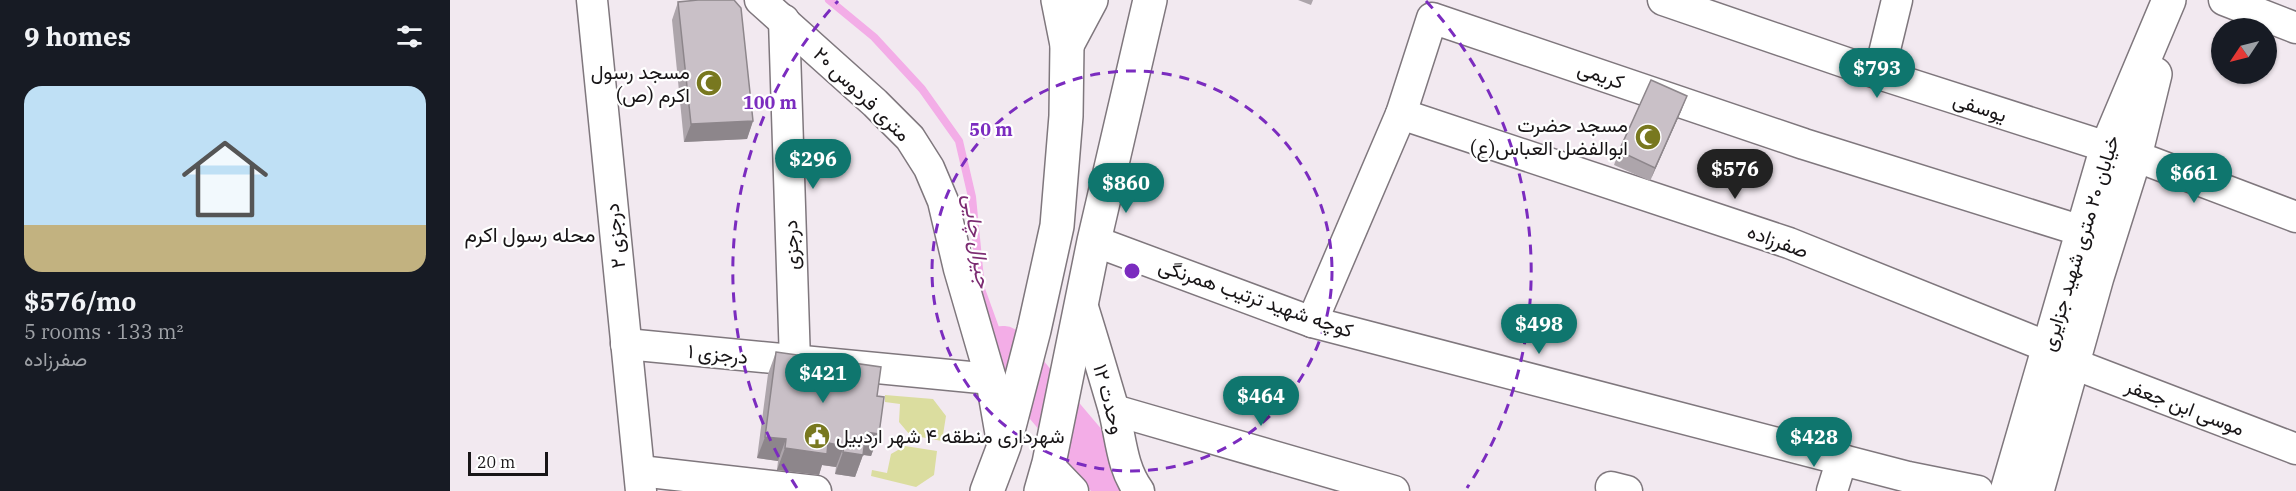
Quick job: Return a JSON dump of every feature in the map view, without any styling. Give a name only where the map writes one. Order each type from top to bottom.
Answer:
[{"type":"main road","points":[[987,491],[1004,447],[1034,330],[1057,226],[1066,116],[1067,45],[1058,0]]},
{"type":"main road","points":[[1067,45],[1091,0]]},
{"type":"main road","points":[[1046,473],[1094,241],[1150,0]]},
{"type":"main road","name":"خیابان ۲۰ متری شهید جزایری","points":[[2007,491],[2061,356],[2097,277],[2121,152],[2171,0]]},
{"type":"main road","name":"خیابان ۲۰ متری شهید جزایری","points":[[2037,491],[2082,231],[2121,152]]},
{"type":"street","name":"درجزی ۲","points":[[592,0],[640,481],[816,491]]},
{"type":"street","name":"۲۰ متری فردوس","points":[[760,0],[903,131],[929,168],[943,201],[959,269],[991,379],[1004,447]]},
{"type":"street","name":"یوسفی","points":[[1663,0],[1879,74],[2121,152],[2296,217]]},
{"type":"street","points":[[1879,74],[1897,0]]},
{"type":"street","points":[[2223,0],[2296,28]]},
{"type":"street","name":"کریمی","points":[[1312,322],[1401,114],[1432,18],[1804,144],[2082,231]]},
{"type":"street","name":"درجزی","points":[[784,20],[795,362]]},
{"type":"street","name":"صفرزاده","points":[[1401,114],[1789,243],[2061,356]]},
{"type":"street","name":"کوچه شهید ترتیب همرنگی","points":[[1094,241],[1312,322],[1908,477],[1978,491]]},
{"type":"street","name":"وحدت ۱۲","points":[[1081,312],[1114,410],[1124,460],[1131,480],[1139,491]]},
{"type":"street","name":"درجزی ۱","points":[[626,344],[991,379]]},
{"type":"street","name":"موسی ابن جعفر","points":[[2061,356],[2296,449]]},
{"type":"street","points":[[1114,410],[1394,491]]},
{"type":"street","points":[[1832,491],[1842,459]]},
{"type":"street","points":[[1046,473],[1073,491]]},
{"type":"green space","points":[[885,395],[933,399],[946,416],[942,441],[910,435],[899,422],[900,404],[885,402]]},
{"type":"green space","points":[[905,446],[937,451],[934,475],[916,487],[871,476],[872,470],[887,473],[891,454]]},
{"type":"building","name":"مسجد رسول اکرم (ص)","points":[[734,0],[741,8],[753,121],[691,124],[678,2]]},
{"type":"building","name":"مسجد حضرت ابوالفضل العباس(ع)","points":[[1651,80],[1687,96],[1655,168],[1619,151]]},
{"type":"building","name":"شهرداری منطقه ۴ شهر اردبیل","points":[[776,352],[881,367],[877,396],[884,397],[879,434],[866,432],[863,455],[843,452],[844,446],[828,443],[827,454],[785,448],[786,439],[765,437]]},
{"type":"waterway","name":"جیرال چایی","points":[[829,0],[874,37],[922,89],[959,141],[972,197],[981,289],[1003,350]]},
{"type":"waterway","name":"جیرال چایی","points":[[1003,350],[1108,474]]},
{"type":"waterway","name":"جیرال چایی","points":[[1108,474],[1119,491]]},
{"type":"place","name":"مسجد رسول اکرم (ص)","points":[[709,83]]},
{"type":"place","name":"مسجد حضرت ابوالفضل العباس(ع)","points":[[1648,137]]},
{"type":"place","name":"شهرداری منطقه ۴ شهر اردبیل","points":[[817,436]]},
{"type":"district","name":"محله رسول اکرم","points":[[530,235]]}]
